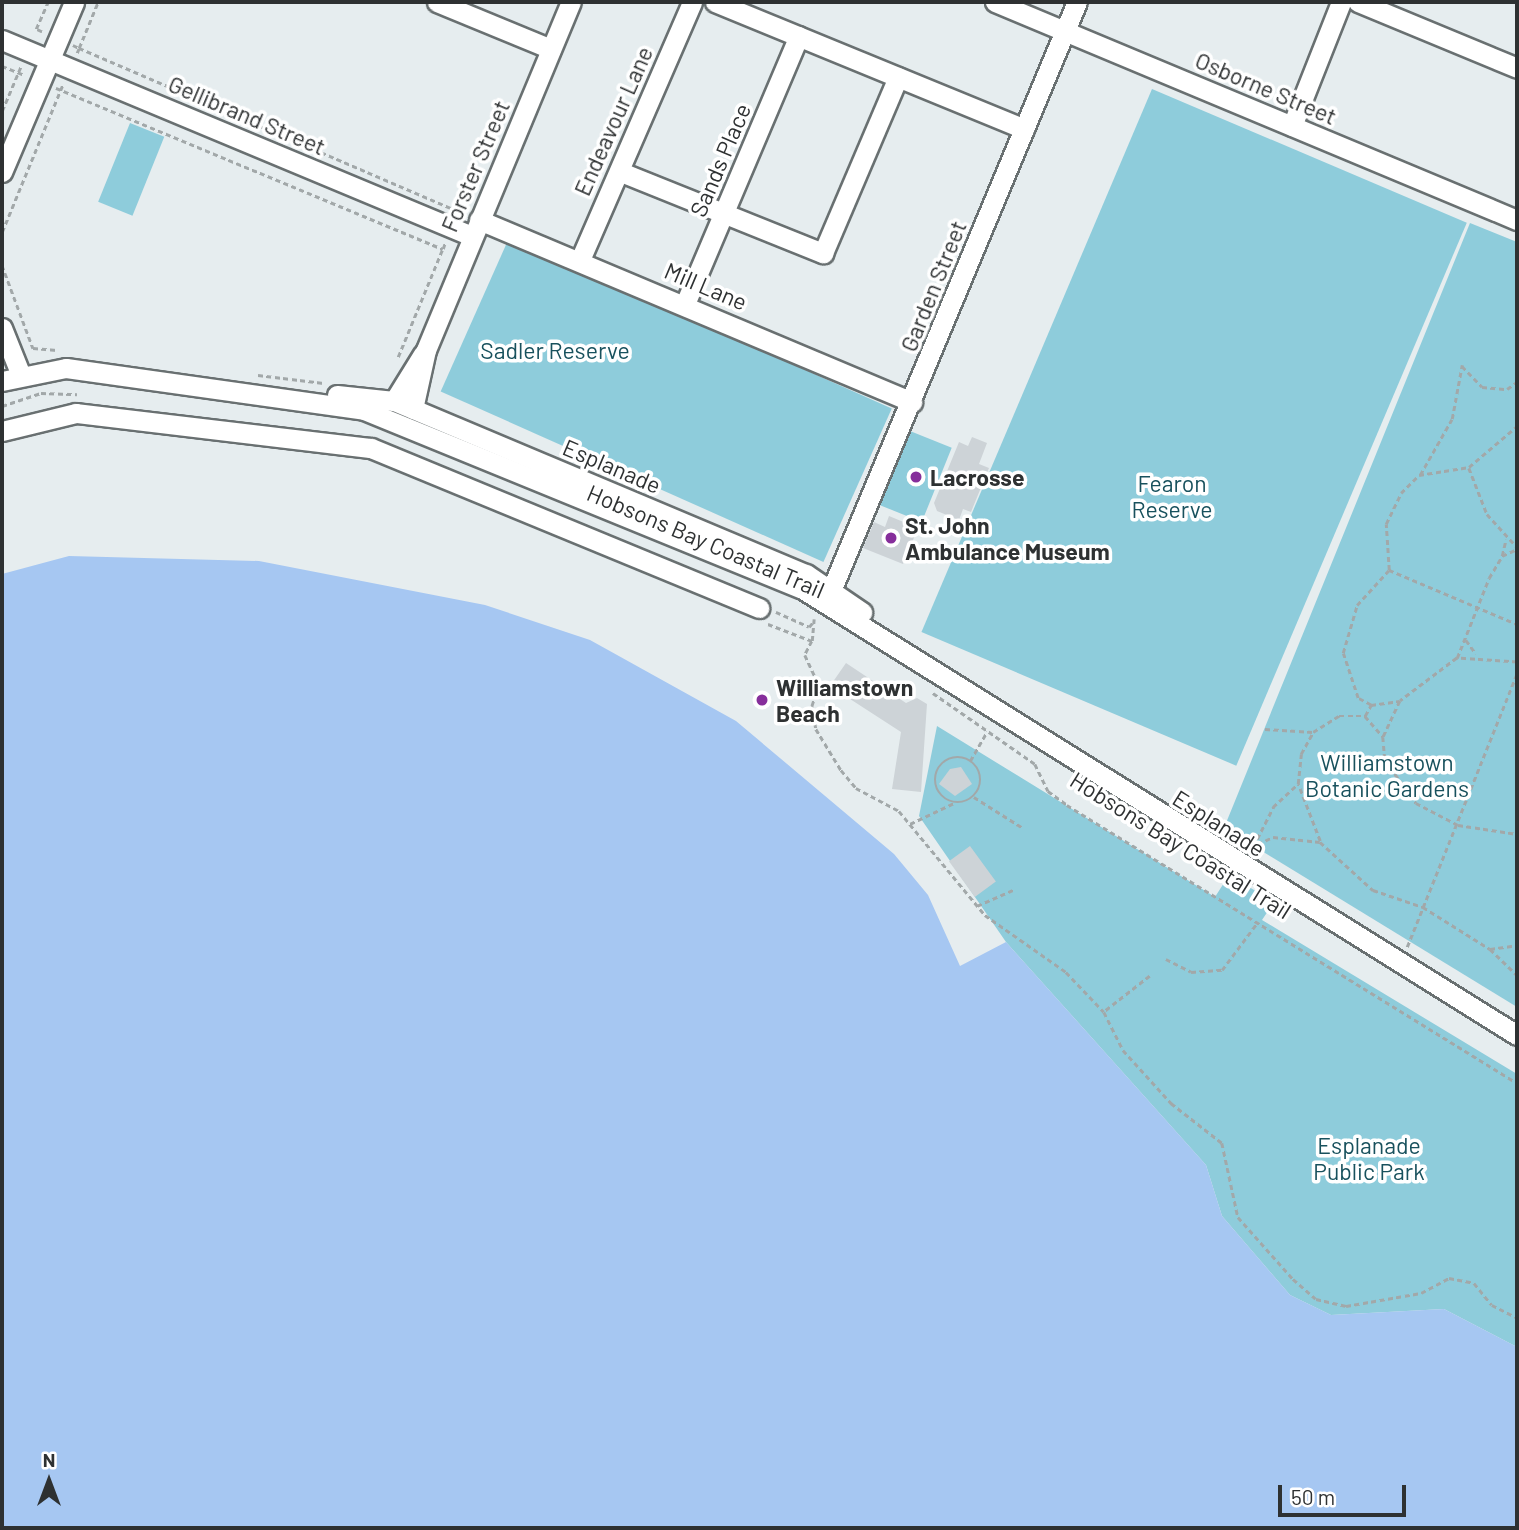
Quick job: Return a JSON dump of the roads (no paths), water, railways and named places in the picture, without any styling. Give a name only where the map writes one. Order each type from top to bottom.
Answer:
[{"type":"street","points":[[2,172],[74,2]]},
{"type":"street","points":[[437,2],[551,49]]},
{"type":"street","name":"Forster Street","points":[[404,410],[426,350],[571,2]]},
{"type":"street","name":"Endeavour Lane","points":[[580,260],[621,172],[692,2]]},
{"type":"street","points":[[715,2],[1024,129]]},
{"type":"street","name":"Osborne Street","points":[[995,2],[1517,220]]},
{"type":"street","name":"Garden Street","points":[[825,606],[1077,2]]},
{"type":"street","points":[[1292,126],[1341,2]]},
{"type":"street","points":[[1358,2],[1517,68]]},
{"type":"street","name":"Sands Place","points":[[685,304],[799,36]]},
{"type":"street","name":"Gellibrand Street","points":[[2,40],[476,228]]},
{"type":"street","points":[[621,172],[823,253],[898,76]]},
{"type":"street","name":"Mill Lane","points":[[476,228],[580,260],[912,402]]},
{"type":"street","points":[[2,328],[11,377]]},
{"type":"street","name":"Esplanade","points":[[11,377],[66,368],[404,410],[825,606],[900,645],[1236,863],[1517,1035]]},
{"type":"street","name":"Hobsons Bay Coastal Trail","points":[[2,431],[76,413],[370,448],[762,616]]},
{"type":"place","name":"Lacrosse","points":[[916,477]]},
{"type":"place","name":"St. John Ambulance Museum","points":[[891,538]]},
{"type":"place","name":"Williamstown Beach","points":[[762,700]]},
{"type":"park label","name":"Sadler Reserve","points":[[555,350]]},
{"type":"park label","name":"Fearon Reserve","points":[[1172,496]]},
{"type":"park label","name":"Williamstown Botanic Gardens","points":[[1387,775]]},
{"type":"park label","name":"Esplanade Public Park","points":[[1369,1158]]}]
